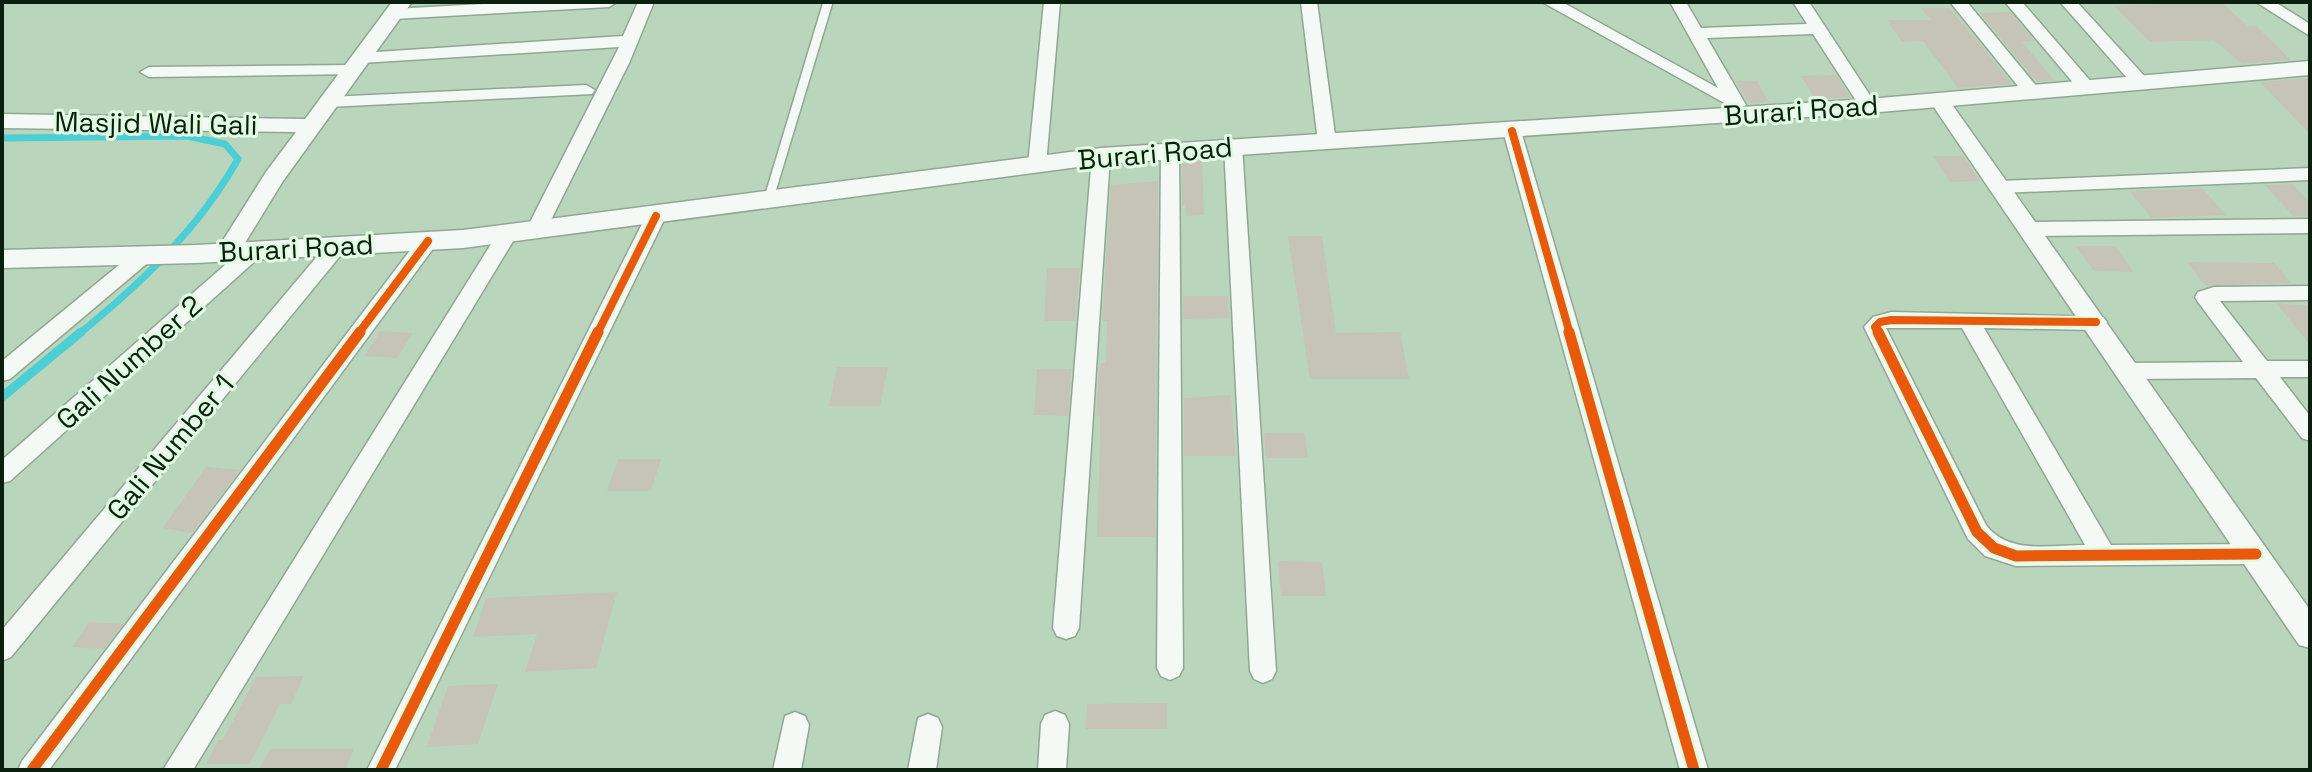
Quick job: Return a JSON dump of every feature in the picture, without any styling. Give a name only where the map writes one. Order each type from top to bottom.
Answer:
[{"type":"main road","name":"Burari Road","points":[[2,259],[227,253],[428,241],[656,216],[1101,156],[1233,145],[1512,131],[1740,110],[1868,106],[2310,68]]},
{"type":"street","points":[[227,253],[310,126],[397,8],[609,2]]},
{"type":"street","points":[[536,230],[630,41],[646,2]]},
{"type":"street","points":[[1037,165],[1052,2]]},
{"type":"street","points":[[1309,2],[1327,142]]},
{"type":"street","points":[[1550,2],[1740,110]]},
{"type":"street","points":[[1678,2],[1740,110]]},
{"type":"street","points":[[1801,2],[1868,106]]},
{"type":"street","points":[[1958,2],[2032,92]]},
{"type":"street","points":[[2013,2],[2087,88]]},
{"type":"street","points":[[2068,2],[2141,83]]},
{"type":"street","points":[[2264,2],[2310,31]]},
{"type":"street","points":[[1695,33],[1819,29]]},
{"type":"street","points":[[149,72],[357,64],[630,41]]},
{"type":"street","points":[[328,102],[586,90]]},
{"type":"street","points":[[1939,100],[2306,623]]},
{"type":"street","name":"Masjid Wali Gali","points":[[2,121],[310,126]]},
{"type":"street","points":[[1512,131],[1694,770]]},
{"type":"street","points":[[1233,145],[1263,671]]},
{"type":"street","points":[[1170,150],[1170,668]]},
{"type":"street","points":[[1066,628],[1101,156]]},
{"type":"street","points":[[2001,187],[2196,176],[2310,174]]},
{"type":"street","points":[[381,770],[656,216]]},
{"type":"street","points":[[2030,229],[2310,226]]},
{"type":"street","points":[[177,770],[508,233]]},
{"type":"street","points":[[32,770],[428,241]]},
{"type":"street","name":"Gali Number 1","points":[[2,649],[338,245]]},
{"type":"street","name":"Gali Number 2","points":[[2,474],[256,249]]},
{"type":"street","points":[[2,373],[152,256]]},
{"type":"street","points":[[2310,293],[2214,294],[2205,297],[2310,432]]},
{"type":"street","points":[[2096,322],[1891,320],[1880,322],[1875,327],[1977,532],[1985,544],[1997,552],[2016,556],[2256,554]]},
{"type":"street","points":[[1968,320],[2104,555]]},
{"type":"street","points":[[2129,371],[2310,369]]},
{"type":"street","points":[[1052,770],[1055,724]]},
{"type":"street","points":[[787,770],[795,725]]},
{"type":"street","points":[[922,770],[928,727]]},
{"type":"lane","points":[[768,201],[828,2]]},
{"type":"building","points":[[2221,2],[2248,26],[2256,26],[2291,60],[2242,64],[2214,40],[2150,42],[2114,6]]},
{"type":"building","points":[[1921,8],[1950,8],[2012,84],[1958,88],[1923,41],[1902,42],[1887,20],[1931,20]]},
{"type":"building","points":[[2010,12],[2034,41],[2022,42],[2054,80],[2037,82],[1980,13]]},
{"type":"building","points":[[1836,75],[1850,97],[1816,99],[1801,76]]},
{"type":"building","points":[[2310,78],[2310,134],[2260,82]]},
{"type":"building","points":[[1736,81],[1757,81],[1769,102],[1749,103]]},
{"type":"building","points":[[1933,156],[1963,156],[1980,181],[1950,182]]},
{"type":"building","points":[[1202,160],[1204,215],[1186,216],[1185,205],[1182,205],[1182,162]]},
{"type":"building","points":[[1158,181],[1155,537],[1097,537],[1100,416],[1096,416],[1099,369],[1101,363],[1106,363],[1107,321],[1102,321],[1111,185]]},
{"type":"building","points":[[2293,184],[2310,203],[2310,216],[2293,216],[2265,185]]},
{"type":"building","points":[[2202,188],[2226,215],[2151,218],[2130,191]]},
{"type":"building","points":[[1288,236],[1322,236],[1336,333],[1400,332],[1409,379],[1310,379]]},
{"type":"building","points":[[2076,246],[2115,246],[2134,272],[2094,271]]},
{"type":"building","points":[[2187,262],[2274,263],[2291,283],[2206,286]]},
{"type":"building","points":[[1047,268],[1080,268],[1075,321],[1044,321]]},
{"type":"building","points":[[1183,296],[1228,296],[1229,318],[1183,319]]},
{"type":"building","points":[[2276,303],[2310,306],[2310,345]]},
{"type":"building","points":[[381,331],[413,333],[397,358],[364,356]]},
{"type":"building","points":[[837,367],[888,367],[880,406],[829,406]]},
{"type":"building","points":[[1037,369],[1071,369],[1068,416],[1034,415]]},
{"type":"building","points":[[1231,395],[1236,456],[1184,456],[1184,398]]},
{"type":"building","points":[[1264,433],[1305,433],[1308,458],[1266,458]]},
{"type":"building","points":[[618,459],[661,459],[651,491],[607,491]]},
{"type":"building","points":[[206,467],[240,470],[192,533],[163,528]]},
{"type":"building","points":[[1278,561],[1322,562],[1326,596],[1281,596]]},
{"type":"building","points":[[617,592],[596,668],[525,672],[537,634],[473,637],[486,598]]},
{"type":"building","points":[[89,622],[123,624],[104,649],[72,647]]},
{"type":"building","points":[[304,676],[291,704],[280,704],[250,764],[206,764],[218,740],[223,740],[256,677]]},
{"type":"building","points":[[498,684],[478,744],[427,747],[448,686]]},
{"type":"building","points":[[1167,703],[1167,729],[1086,729],[1087,704]]},
{"type":"building","points":[[270,749],[354,749],[345,770],[259,770]]},
{"type":"waterway","points":[[2,138],[187,136],[225,144],[238,159],[205,209],[167,254],[79,334]]},
{"type":"waterway","points":[[2,397],[81,332]]},
{"type":"cycle path","points":[[1512,131],[1694,770]]},
{"type":"cycle path","points":[[381,770],[656,216]]},
{"type":"cycle path","points":[[32,770],[428,241]]},
{"type":"cycle path","points":[[2096,322],[1891,320],[1880,322],[1875,327],[1977,532],[1994,548],[2016,556],[2256,554]]}]
